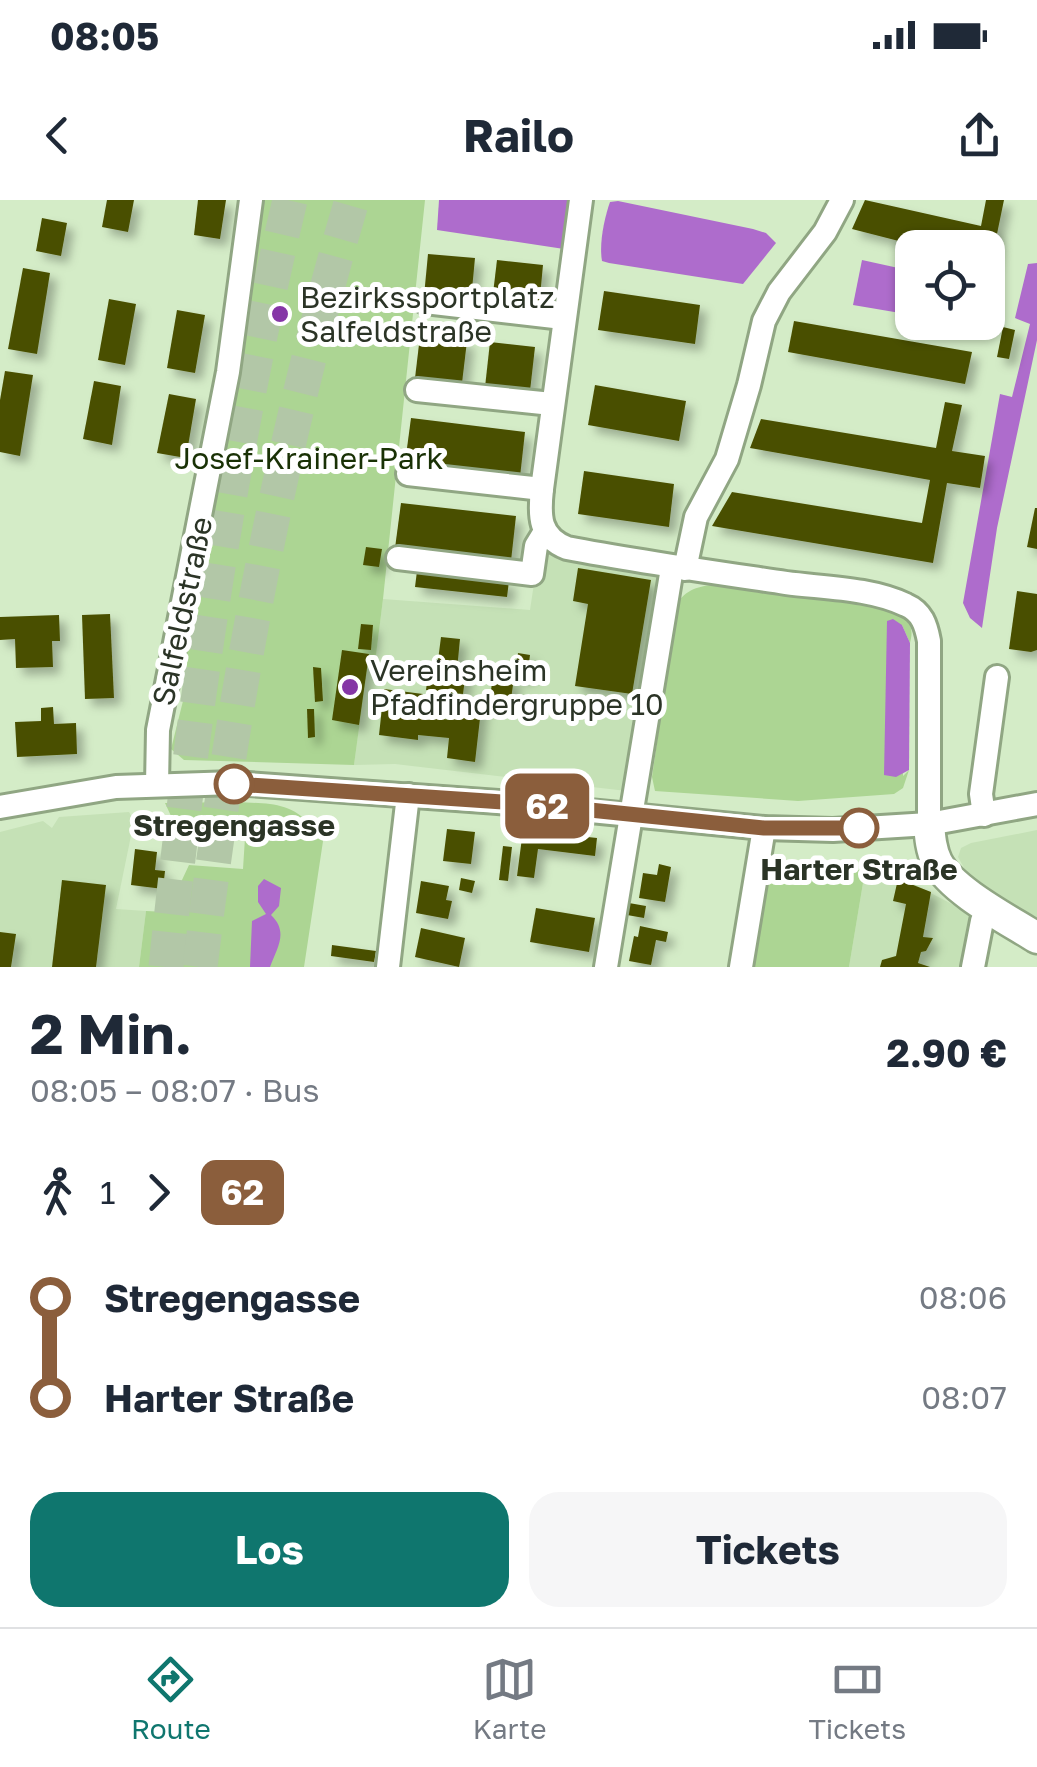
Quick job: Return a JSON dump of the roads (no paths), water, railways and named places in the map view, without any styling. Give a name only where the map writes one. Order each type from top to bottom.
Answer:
[{"type":"main road","points":[[929,824],[940,867],[988,906],[1037,938]]},
{"type":"street","name":"Salfeldstraße","points":[[157,785],[158,730],[228,372],[251,200]]},
{"type":"street","points":[[581,200],[542,489],[540,518],[544,533],[567,548],[858,593],[898,602],[916,611],[923,619],[929,642],[929,824]]},
{"type":"street","points":[[606,967],[679,568],[696,517],[727,459],[764,320],[779,292],[826,232],[842,200]]},
{"type":"street","points":[[425,302],[563,318]]},
{"type":"street","points":[[417,390],[552,404]]},
{"type":"street","points":[[408,474],[542,489]]},
{"type":"street","points":[[398,558],[532,574],[536,546],[544,533]]},
{"type":"street","points":[[984,815],[981,794],[997,678]]},
{"type":"street","points":[[0,807],[63,794],[157,785],[234,784],[764,828],[886,828],[1037,804]]},
{"type":"street","points":[[388,967],[408,796]]},
{"type":"street","points":[[741,967],[764,828]]},
{"type":"street","points":[[974,967],[988,906]]},
{"type":"tunnel","points":[[166,967],[188,774],[216,582],[249,390],[290,200]]},
{"type":"tunnel","points":[[200,967],[226,773],[260,580],[301,389],[352,200]]},
{"type":"place","name":"Bezirkssportplatz Salfeldstraße","points":[[280,314]]},
{"type":"place","name":"Vereinsheim Pfadfindergruppe 10","points":[[350,687]]},
{"type":"place","name":"Stregengasse","points":[[234,784]]},
{"type":"place","name":"Harter Straße","points":[[859,828]]},
{"type":"park label","name":"Josef-Krainer-Park","points":[[309,458]]}]
